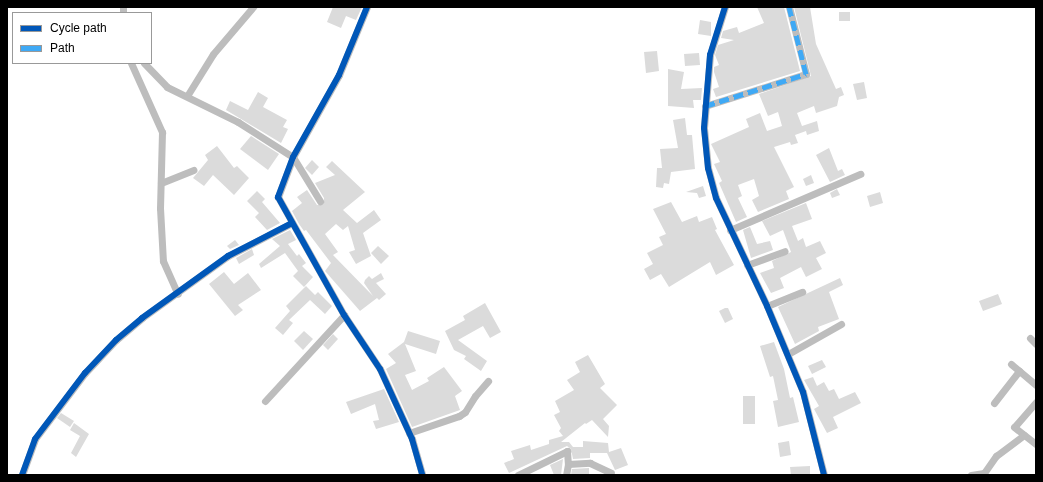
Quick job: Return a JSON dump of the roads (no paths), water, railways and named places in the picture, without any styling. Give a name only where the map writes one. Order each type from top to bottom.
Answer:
[{"type":"street","points":[[187,96],[213,54],[253,7]]},
{"type":"street","points":[[367,7],[339,75],[293,157],[278,196],[344,315],[380,369],[409,432],[422,475]]},
{"type":"street","points":[[725,7],[712,41],[705,106],[708,168],[716,198],[767,306],[803,392],[824,475]]},
{"type":"street","points":[[705,106],[806,74],[789,7]]},
{"type":"street","points":[[131,64],[162,132],[161,183],[164,261],[178,294]]},
{"type":"street","points":[[145,64],[162,84],[238,122],[293,157],[320,201]]},
{"type":"street","points":[[161,183],[194,170]]},
{"type":"street","points":[[730,230],[860,174]]},
{"type":"street","points":[[22,475],[32,443],[85,373],[142,318],[178,294],[228,256],[292,223]]},
{"type":"street","points":[[747,265],[785,251]]},
{"type":"street","points":[[767,306],[802,292]]},
{"type":"street","points":[[265,401],[344,315]]},
{"type":"street","points":[[788,354],[841,324]]},
{"type":"street","points":[[1030,338],[1036,344]]},
{"type":"street","points":[[1011,364],[1036,385]]},
{"type":"street","points":[[994,403],[1019,371]]},
{"type":"street","points":[[409,432],[458,416],[465,412],[474,396],[488,381]]},
{"type":"street","points":[[1036,402],[1014,427],[1036,444]]},
{"type":"street","points":[[971,475],[984,473],[996,456],[1024,435]]},
{"type":"street","points":[[518,475],[567,451],[568,464],[566,475]]},
{"type":"street","points":[[568,464],[590,463],[611,473]]}]
